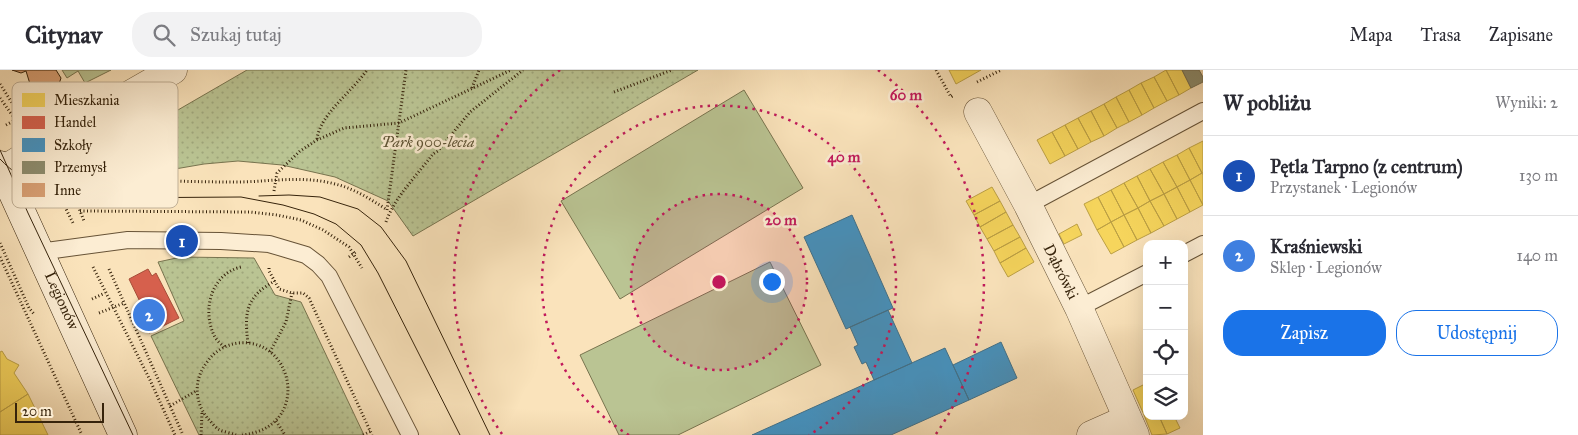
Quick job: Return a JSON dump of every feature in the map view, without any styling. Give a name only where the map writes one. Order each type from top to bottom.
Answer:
[{"type":"street","points":[[152,82],[173,70]]},
{"type":"street","name":"Dąbrówki","points":[[978,112],[1079,308],[1131,427]]},
{"type":"street","points":[[1,169],[12,163]]},
{"type":"street","name":"Legionów","points":[[1,169],[12,193]]},
{"type":"street","name":"Legionów","points":[[19,208],[123,435]]},
{"type":"street","points":[[1091,435],[1131,427]]},
{"type":"lane","points":[[1028,206],[1203,111]]},
{"type":"lane","points":[[39,252],[128,240],[146,240],[269,244],[306,255],[329,276],[410,435]]},
{"type":"lane","points":[[1188,252],[1203,244]]},
{"type":"lane","points":[[1079,308],[1143,275]]},
{"type":"path","points":[[317,140],[318,131],[323,124],[367,70]]},
{"type":"path","points":[[386,222],[406,70]]},
{"type":"path","points":[[472,88],[479,70]]},
{"type":"path","points":[[274,191],[277,173],[300,151],[317,140],[344,128],[399,122],[511,70]]},
{"type":"path","points":[[388,210],[470,112],[523,70]]},
{"type":"path","points":[[614,92],[672,70]]},
{"type":"path","points":[[936,70],[951,96]]},
{"type":"path","points":[[0,84],[12,103]]},
{"type":"path","points":[[0,98],[2,104],[12,115]]},
{"type":"path","points":[[6,125],[12,122]]},
{"type":"path","points":[[178,181],[239,182],[296,179],[336,184],[370,199],[388,210]]},
{"type":"path","points":[[65,208],[69,216]]},
{"type":"path","points":[[78,208],[84,221]]},
{"type":"path","points":[[349,257],[357,251]]},
{"type":"path","points":[[0,257],[82,435]]},
{"type":"path","points":[[268,263],[268,271],[280,289],[292,293],[304,293],[309,298],[372,433],[363,435]]},
{"type":"path","points":[[224,348],[214,336],[210,320],[208,307],[212,292],[221,279],[236,268],[246,266]]},
{"type":"path","points":[[109,269],[183,435]]},
{"type":"path","points":[[97,276],[150,380],[175,435]]},
{"type":"path","points":[[248,343],[246,311],[252,298],[275,281]]},
{"type":"path","points":[[270,352],[286,322],[292,293]]},
{"type":"path","points":[[96,315],[124,303]]},
{"type":"path","points":[[201,435],[202,412],[196,391],[200,370],[213,353],[231,344],[248,343],[258,345],[270,352],[279,361],[287,375],[289,402]]},
{"type":"path","points":[[170,406],[196,391]]},
{"type":"path","points":[[242,435],[256,434],[269,428],[276,422],[284,409],[288,397]]},
{"type":"path","points":[[202,412],[218,428],[236,435]]},
{"type":"path","points":[[276,422],[285,435]]},
{"type":"green space","points":[[62,70],[111,70],[87,82],[84,82],[78,71],[67,78]]},
{"type":"green space","name":"Park 900-lecia","points":[[247,70],[698,70],[413,236],[388,201],[335,177],[282,165],[238,161],[178,168],[178,110]]},
{"type":"green space","points":[[744,90],[803,188],[620,299],[561,201]]},
{"type":"green space","points":[[181,257],[254,258],[275,295],[301,302],[364,435],[199,435],[151,336],[184,321],[158,262]]},
{"type":"green space","points":[[770,262],[821,365],[678,435],[619,435],[580,355]]},
{"type":"building: Mieszkania","points":[[949,70],[981,70],[956,84]]},
{"type":"building: Mieszkania","points":[[1166,70],[1182,70],[1191,88],[1179,95]]},
{"type":"building: Mieszkania","points":[[1166,70],[1179,95],[1167,101],[1154,77]]},
{"type":"building: Mieszkania","points":[[1154,77],[1167,101],[1154,108],[1141,83]]},
{"type":"building: Mieszkania","points":[[1141,83],[1154,108],[1142,115],[1129,90]]},
{"type":"building: Mieszkania","points":[[1129,90],[1142,115],[1129,122],[1116,97]]},
{"type":"building: Mieszkania","points":[[1116,97],[1129,122],[1117,128],[1104,104]]},
{"type":"building: Mieszkania","points":[[1104,104],[1117,128],[1104,136],[1091,111]]},
{"type":"building: Mieszkania","points":[[1091,111],[1104,136],[1091,142],[1078,118]]},
{"type":"building: Mieszkania","points":[[1078,118],[1091,142],[1078,149],[1065,125]]},
{"type":"building: Mieszkania","points":[[1065,125],[1078,149],[1065,156],[1052,132]]},
{"type":"building: Mieszkania","points":[[1052,132],[1065,156],[1050,164],[1037,140]]},
{"type":"building: Mieszkania","points":[[1203,141],[1203,173],[1202,173],[1189,148]]},
{"type":"building: Mieszkania","points":[[1189,148],[1202,173],[1190,180],[1177,155]]},
{"type":"building: Mieszkania","points":[[1177,155],[1190,180],[1177,187],[1163,162]]},
{"type":"building: Mieszkania","points":[[1163,162],[1177,187],[1164,194],[1150,169]]},
{"type":"building: Mieszkania","points":[[1150,169],[1164,194],[1150,201],[1137,176]]},
{"type":"building: Mieszkania","points":[[1202,173],[1203,175],[1203,205],[1190,180]]},
{"type":"building: Mieszkania","points":[[1137,176],[1150,201],[1138,208],[1124,183]]},
{"type":"building: Mieszkania","points":[[1190,180],[1203,205],[1190,212],[1177,187]]},
{"type":"building: Mieszkania","points":[[1124,183],[1138,208],[1124,215],[1111,190]]},
{"type":"building: Mieszkania","points":[[992,187],[1000,201],[974,215],[966,201]]},
{"type":"building: Mieszkania","points":[[1177,187],[1190,212],[1177,219],[1164,194]]},
{"type":"building: Mieszkania","points":[[1111,190],[1124,215],[1111,222],[1098,197]]},
{"type":"building: Mieszkania","points":[[1164,194],[1177,219],[1164,226],[1150,201]]},
{"type":"building: Mieszkania","points":[[1098,197],[1111,222],[1097,230],[1084,204]]},
{"type":"building: Mieszkania","points":[[1000,201],[1006,212],[980,227],[974,215]]},
{"type":"building: Mieszkania","points":[[1150,201],[1164,226],[1151,233],[1138,208]]},
{"type":"building: Mieszkania","points":[[1138,208],[1151,233],[1137,240],[1124,215]]},
{"type":"building: Mieszkania","points":[[1006,212],[1013,225],[987,239],[980,227]]},
{"type":"building: Mieszkania","points":[[1124,215],[1137,240],[1124,247],[1111,222]]},
{"type":"building: Mieszkania","points":[[1111,222],[1124,247],[1111,254],[1097,230]]},
{"type":"building: Mieszkania","points":[[1077,224],[1082,235],[1064,244],[1059,234]]},
{"type":"building: Mieszkania","points":[[1013,225],[1020,237],[994,251],[987,239]]},
{"type":"building: Mieszkania","points":[[1020,237],[1026,248],[1000,263],[994,251]]},
{"type":"building: Mieszkania","points":[[1026,248],[1034,262],[1008,277],[1000,263]]},
{"type":"building: Mieszkania","points":[[2,351],[7,359],[19,365],[14,373],[28,394],[0,412],[0,352]]},
{"type":"building: Mieszkania","points":[[1143,385],[1143,413],[1133,390]]},
{"type":"building: Mieszkania","points":[[28,394],[48,435],[0,435],[0,412]]},
{"type":"building: Mieszkania","points":[[1146,420],[1161,420],[1167,434],[1152,435]]},
{"type":"building: Mieszkania","points":[[1161,420],[1176,420],[1180,428],[1167,434]]},
{"type":"building: Handel","points":[[148,269],[152,276],[156,273],[179,318],[149,333],[140,314],[143,308],[129,279]]},
{"type":"building: Szkoły","points":[[852,215],[893,308],[846,329],[804,237]]},
{"type":"building: Szkoły","points":[[888,310],[912,363],[874,380],[866,362],[862,364],[854,347],[858,345],[850,327]]},
{"type":"building: Szkoły","points":[[1001,342],[1017,378],[969,400],[953,365]]},
{"type":"building: Szkoły","points":[[945,348],[969,400],[891,435],[752,435]]},
{"type":"building: Przemysł","points":[[1182,70],[1199,70],[1203,77],[1203,82],[1191,88]]},
{"type":"building: Inne","points":[[12,70],[56,70],[61,78],[60,82],[29,82],[26,71],[21,73]]},
{"type":"tram line","points":[[0,150],[12,177]]},
{"type":"tram line","points":[[0,159],[12,170]]},
{"type":"tram line","points":[[259,196],[320,197],[358,209],[381,227],[406,261],[490,435]]},
{"type":"tram line","points":[[178,197],[241,197],[283,205],[314,214],[336,224],[361,245],[378,273],[460,435]]},
{"type":"tram line","points":[[26,208],[133,435]]},
{"type":"place","name":"Pętla Tarpno (z centrum)","points":[[182,241]]},
{"type":"place","name":"Kraśniewski","points":[[149,315]]}]
